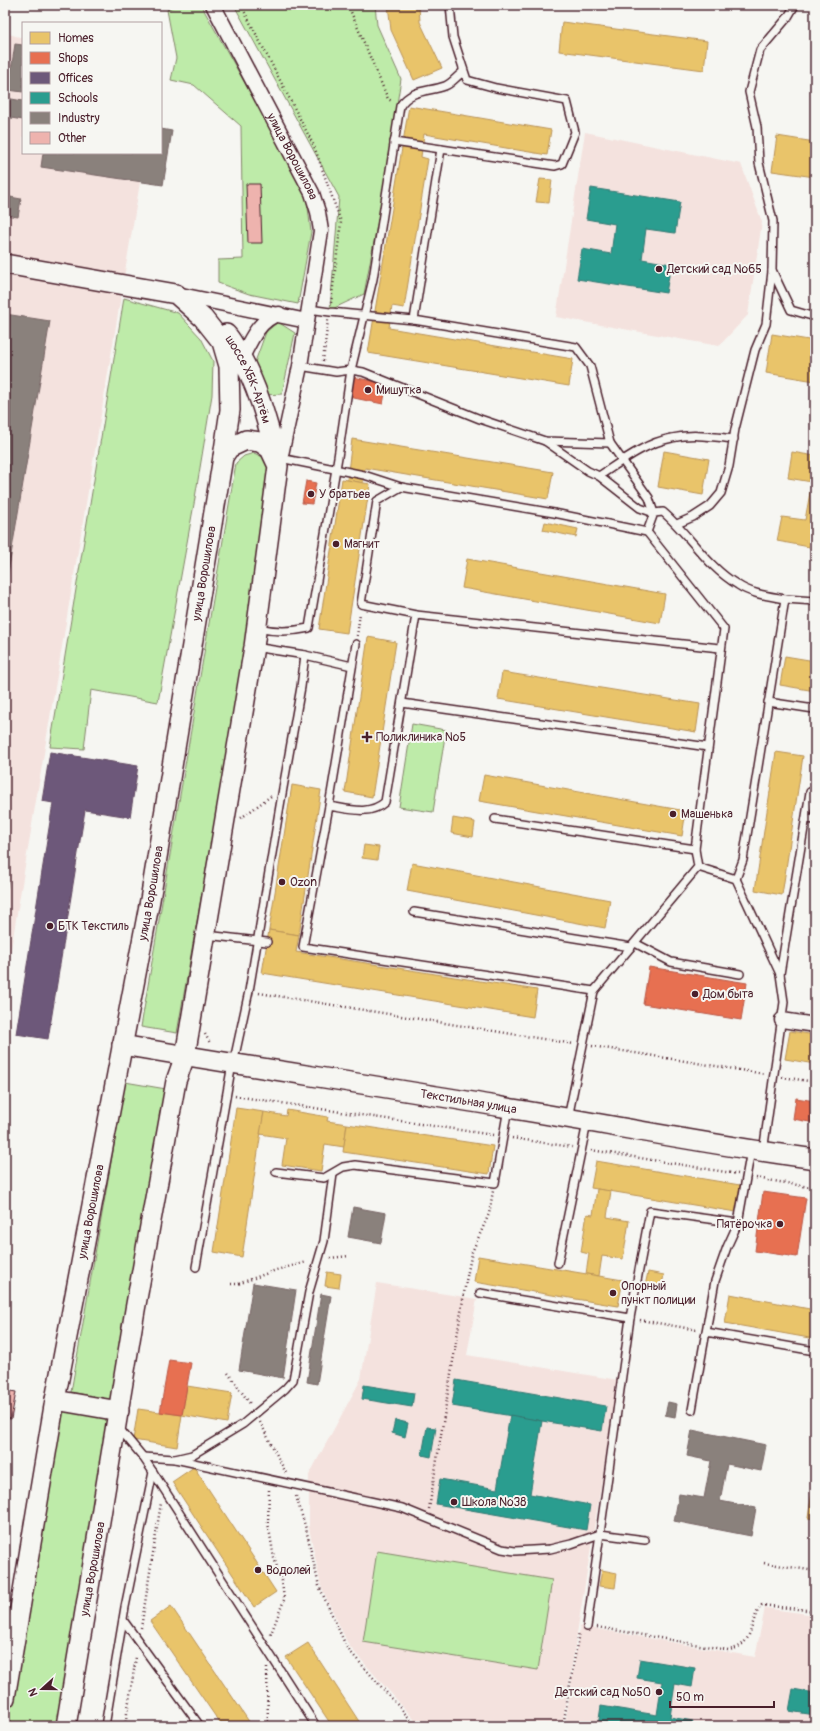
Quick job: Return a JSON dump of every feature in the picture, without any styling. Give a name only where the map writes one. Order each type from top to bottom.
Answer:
[{"type":"main road","points":[[5,264],[176,294]]},
{"type":"main road","name":"шоссе ХБК-Артём","points":[[176,294],[203,318],[252,381],[268,424],[279,462]]},
{"type":"main road","name":"шоссе ХБК-Артём","points":[[223,457],[236,362]]},
{"type":"main road","points":[[223,457],[229,448],[246,440],[260,442],[270,449],[279,462]]},
{"type":"main road","name":"улица Ворошилова","points":[[5,1698],[55,1400],[150,900],[223,457]]},
{"type":"main road","name":"улица Ворошилова","points":[[66,1726],[136,1303],[176,1081],[185,1056],[206,934],[254,647],[279,462]]},
{"type":"main road","name":"Текстильная улица","points":[[122,1045],[588,1121],[757,1151],[815,1159]]},
{"type":"main road","points":[[55,1400],[118,1419]]},
{"type":"street","name":"улица Ворошилова","points":[[213,5],[312,193],[318,212],[321,231],[300,366],[279,462]]},
{"type":"street","points":[[176,294],[278,314],[308,315]]},
{"type":"street","points":[[236,362],[260,325],[272,316],[278,314]]},
{"type":"street","points":[[782,1020],[815,1025]]},
{"type":"lane","points":[[394,142],[555,166],[562,164],[575,132],[567,102],[496,88],[467,80],[453,37],[450,5]]},
{"type":"lane","points":[[677,524],[694,517],[710,506],[721,493],[729,466],[755,350],[766,324],[772,270],[773,220],[759,164],[756,127],[749,92],[760,50],[788,17],[795,5]]},
{"type":"lane","points":[[256,628],[273,631],[294,632],[309,628],[336,470],[351,370],[373,279],[400,106],[404,98],[415,93],[447,85],[463,72],[463,69]]},
{"type":"lane","points":[[414,320],[441,149]]},
{"type":"lane","points":[[772,270],[791,310],[815,316]]},
{"type":"lane","points":[[308,315],[330,312],[365,314],[414,320],[576,347],[590,366],[610,443],[649,498],[654,513],[647,532]]},
{"type":"lane","points":[[300,366],[336,372],[351,370],[363,372],[480,419],[545,441],[610,443]]},
{"type":"lane","points":[[599,476],[642,448],[672,438],[704,435],[734,439]]},
{"type":"lane","points":[[545,441],[588,472],[599,476],[640,508],[654,513],[663,512],[677,524],[712,564],[738,585],[758,593],[785,599],[815,601]]},
{"type":"lane","points":[[279,462],[364,475],[401,487],[554,512],[647,532],[724,629],[720,648],[695,849],[698,867],[594,991],[568,1118]]},
{"type":"lane","points":[[401,487],[377,501],[361,604],[416,615],[720,648]]},
{"type":"lane","points":[[692,1410],[715,1281],[727,1247],[738,1223],[746,1176],[757,1151],[774,1075],[782,1020],[784,1002],[780,974],[736,879],[743,860],[785,599]]},
{"type":"lane","points":[[329,806],[365,811],[378,808],[385,802],[416,615]]},
{"type":"lane","points":[[356,644],[329,806],[300,947],[594,991]]},
{"type":"lane","points":[[254,647],[305,655],[352,666]]},
{"type":"lane","points":[[196,1267],[232,1064],[249,992],[283,788],[302,687],[305,655]]},
{"type":"lane","points":[[768,702],[814,709]]},
{"type":"lane","points":[[402,703],[708,747]]},
{"type":"lane","points":[[780,974],[810,792]]},
{"type":"lane","points":[[495,819],[695,849]]},
{"type":"lane","points":[[806,819],[815,820]]},
{"type":"lane","points":[[698,867],[736,879]]},
{"type":"lane","points":[[414,912],[633,945],[671,962],[740,974]]},
{"type":"lane","points":[[206,934],[267,942]]},
{"type":"lane","points":[[276,1172],[324,1178],[343,1167],[354,1165],[495,1183],[508,1108]]},
{"type":"lane","points":[[558,1263],[588,1121]]},
{"type":"lane","points":[[175,1459],[192,1455],[243,1424],[286,1389],[293,1380],[309,1292],[320,1259],[324,1241],[333,1174]]},
{"type":"lane","points":[[587,1626],[630,1318],[650,1211],[738,1223]]},
{"type":"lane","points":[[480,1293],[630,1318]]},
{"type":"lane","points":[[706,1332],[815,1351]]},
{"type":"lane","points":[[118,1419],[164,1488],[266,1651],[316,1726]]},
{"type":"lane","points":[[143,1457],[175,1459],[402,1508],[502,1549],[515,1551],[550,1549],[571,1544],[600,1534],[645,1540]]},
{"type":"lane","points":[[105,1726],[123,1620],[153,1472]]},
{"type":"lane","points":[[123,1620],[200,1726]]},
{"type":"path","points":[[348,5],[388,99],[400,106]]},
{"type":"path","points":[[356,644],[361,604]]},
{"type":"path","points":[[239,819],[283,788]]},
{"type":"path","points":[[249,992],[815,1082]]},
{"type":"path","points":[[203,1027],[204,1033],[212,1046]]},
{"type":"path","points":[[227,1094],[582,1148],[815,1188]]},
{"type":"path","points":[[428,1518],[466,1281],[472,1252],[489,1214],[495,1183]]},
{"type":"path","points":[[231,1284],[238,1284],[276,1270],[320,1259],[349,1256]]},
{"type":"path","points":[[630,1318],[706,1332]]},
{"type":"path","points":[[228,1373],[240,1387],[293,1484],[306,1529],[319,1586],[347,1648],[416,1726]]},
{"type":"path","points":[[268,1726],[266,1651],[272,1629],[284,1600],[282,1581],[274,1558],[268,1523],[270,1479]]},
{"type":"path","points":[[125,1726],[164,1488]]},
{"type":"path","points":[[764,1563],[815,1570]]},
{"type":"path","points":[[563,1726],[580,1624],[728,1650],[736,1649],[747,1640],[755,1617],[762,1605],[815,1611]]},
{"type":"shaded area","points":[[5,33],[22,38],[22,154],[145,154],[5,985]]},
{"type":"shaded area","name":"Детский сад №65","points":[[585,132],[741,164],[762,222],[748,315],[719,346],[556,317]]},
{"type":"shaded area","name":"Школа №38","points":[[377,1283],[477,1299],[467,1355],[618,1380],[562,1726],[420,1726],[349,1646],[321,1586],[309,1528],[309,1475],[361,1379]]},
{"type":"shaded area","name":"Детский сад №50","points":[[765,1608],[815,1615],[815,1726],[565,1726],[580,1626],[755,1657]]},
{"type":"green space","points":[[176,5],[201,5],[306,192],[311,232],[298,304],[249,294],[218,283],[218,260],[243,259],[241,126],[194,85],[171,80],[176,58],[167,10]]},
{"type":"green space","points":[[234,5],[375,5],[377,25],[401,79],[380,210],[364,294],[330,310],[339,197]]},
{"type":"green space","points":[[124,298],[178,313],[201,338],[213,361],[212,395],[158,702],[91,690],[84,749],[50,747]]},
{"type":"green space","points":[[278,322],[295,333],[282,394],[265,395],[255,362],[266,332]]},
{"type":"green space","points":[[254,453],[269,460],[275,484],[177,1033],[141,1027],[236,463],[244,456]]},
{"type":"green space","points":[[412,724],[446,730],[433,812],[399,807]]},
{"type":"green space","points":[[125,1082],[166,1089],[111,1400],[71,1392]]},
{"type":"green space","points":[[55,1400],[119,1411],[66,1726],[5,1726],[5,1698]]},
{"type":"green space","points":[[377,1551],[552,1580],[538,1670],[363,1642]]},
{"type":"building: Homes","points":[[388,5],[419,5],[420,22],[442,68],[414,80],[391,30]]},
{"type":"building: Homes","points":[[562,22],[707,41],[704,70],[559,51]]},
{"type":"building: Homes","points":[[409,106],[551,130],[547,155],[424,134],[421,157],[428,159],[404,308],[392,306],[389,328],[573,359],[569,386],[368,353]]},
{"type":"building: Homes","points":[[777,136],[815,142],[815,177],[772,171]]},
{"type":"building: Homes","points":[[540,179],[552,180],[549,203],[536,202]]},
{"type":"building: Homes","points":[[772,334],[815,341],[815,381],[766,373]]},
{"type":"building: Homes","points":[[352,439],[553,472],[548,499],[365,468],[363,483],[347,480]]},
{"type":"building: Homes","points":[[664,451],[709,459],[703,495],[658,487]]},
{"type":"building: Homes","points":[[792,452],[815,456],[815,548],[777,541],[782,517],[805,520],[812,482],[788,478]]},
{"type":"building: Homes","points":[[342,479],[370,484],[347,633],[319,629]]},
{"type":"building: Homes","points":[[545,522],[578,529],[576,537],[543,530]]},
{"type":"building: Homes","points":[[467,559],[665,594],[660,623],[462,588]]},
{"type":"building: Homes","points":[[368,637],[396,642],[372,797],[345,792]]},
{"type":"building: Homes","points":[[785,656],[815,661],[815,691],[780,685]]},
{"type":"building: Homes","points":[[502,672],[700,704],[696,732],[498,699]]},
{"type":"building: Homes","points":[[776,752],[803,756],[782,895],[755,890]]},
{"type":"building: Homes","points":[[484,775],[686,811],[682,836],[479,801]]},
{"type":"building: Homes","points":[[292,785],[321,790],[299,935],[269,930]]},
{"type":"building: Homes","points":[[453,818],[475,822],[473,837],[451,833]]},
{"type":"building: Homes","points":[[364,845],[379,847],[377,860],[362,858]]},
{"type":"building: Homes","points":[[412,863],[610,900],[605,928],[407,891]]},
{"type":"building: Homes","points":[[269,930],[299,935],[296,952],[537,990],[533,1017],[262,973]]},
{"type":"building: Homes","points":[[790,1031],[815,1035],[815,1064],[785,1059]]},
{"type":"building: Homes","points":[[236,1108],[264,1112],[242,1257],[214,1252]]},
{"type":"building: Homes","points":[[287,1110],[328,1117],[327,1121],[347,1124],[344,1147],[325,1144],[321,1171],[282,1165],[286,1138],[260,1134],[264,1112],[286,1116]]},
{"type":"building: Homes","points":[[347,1124],[493,1146],[489,1174],[343,1152]]},
{"type":"building: Homes","points":[[596,1161],[740,1185],[736,1212],[591,1188]]},
{"type":"building: Homes","points":[[597,1189],[611,1191],[607,1217],[629,1221],[623,1259],[602,1256],[599,1276],[586,1274],[589,1254],[581,1252],[587,1214],[593,1215]]},
{"type":"building: Homes","points":[[478,1256],[623,1280],[618,1306],[474,1282]]},
{"type":"building: Homes","points":[[327,1272],[341,1274],[339,1288],[325,1286]]},
{"type":"building: Homes","points":[[648,1272],[664,1275],[661,1289],[645,1286]]},
{"type":"building: Homes","points":[[730,1294],[815,1310],[815,1339],[725,1323]]},
{"type":"building: Homes","points":[[187,1386],[232,1393],[227,1423],[182,1415]]},
{"type":"building: Homes","points":[[138,1409],[182,1415],[177,1447],[133,1440]]},
{"type":"building: Homes","points":[[194,1467],[276,1592],[254,1607],[172,1482]]},
{"type":"building: Homes","points":[[815,1473],[815,1519],[808,1518]]},
{"type":"building: Homes","points":[[602,1570],[617,1573],[615,1588],[599,1586]]},
{"type":"building: Homes","points":[[171,1606],[252,1726],[222,1726],[150,1621]]},
{"type":"building: Homes","points":[[308,1643],[362,1726],[332,1726],[286,1657]]},
{"type":"building: Shops","name":"Мишутка","points":[[353,377],[387,384],[383,404],[349,397]]},
{"type":"building: Shops","points":[[306,481],[316,483],[312,504],[302,503]]},
{"type":"building: Shops","name":"Дом быта","points":[[649,967],[747,983],[741,1020],[643,1004]]},
{"type":"building: Shops","points":[[796,1098],[815,1101],[815,1123],[793,1119]]},
{"type":"building: Shops","name":"Пятёрочка","points":[[763,1192],[806,1198],[797,1257],[755,1251]]},
{"type":"building: Shops","points":[[169,1360],[191,1363],[182,1415],[160,1412]]},
{"type":"building: Offices","name":"БТК Текстиль","points":[[50,752],[138,766],[130,817],[85,810],[48,1039],[16,1034],[53,803],[42,801]]},
{"type":"building: Schools","points":[[591,188],[680,202],[675,233],[646,229],[642,259],[671,264],[666,293],[577,279],[582,249],[611,254],[615,224],[586,219]]},
{"type":"building: Schools","points":[[456,1380],[606,1406],[602,1431],[452,1406]]},
{"type":"building: Schools","points":[[364,1385],[414,1393],[412,1407],[362,1399]]},
{"type":"building: Schools","points":[[510,1415],[542,1421],[530,1494],[590,1505],[586,1530],[436,1504],[440,1479],[497,1489]]},
{"type":"building: Schools","points":[[395,1420],[408,1423],[405,1437],[392,1433]]},
{"type":"building: Schools","points":[[427,1427],[436,1428],[431,1457],[422,1455]]},
{"type":"building: Schools","points":[[640,1659],[695,1668],[692,1687],[675,1684],[670,1717],[693,1721],[692,1726],[598,1726],[601,1706],[657,1715],[662,1682],[637,1678]]},
{"type":"building: Schools","points":[[793,1689],[815,1693],[815,1715],[789,1711]]},
{"type":"building: Industry","points":[[15,44],[22,45],[22,92],[8,90]]},
{"type":"building: Industry","points":[[6,98],[22,101],[22,120],[5,117]]},
{"type":"building: Industry","points":[[162,129],[172,131],[163,185],[41,167],[43,154],[162,154]]},
{"type":"building: Industry","points":[[5,196],[21,199],[18,217],[5,215]]},
{"type":"building: Industry","points":[[5,314],[50,321],[5,591]]},
{"type":"building: Industry","points":[[5,880],[8,881],[5,898]]},
{"type":"building: Industry","points":[[353,1207],[386,1213],[381,1243],[348,1237]]},
{"type":"building: Industry","points":[[253,1283],[296,1290],[283,1378],[239,1370]]},
{"type":"building: Industry","points":[[321,1294],[331,1296],[317,1384],[307,1382]]},
{"type":"building: Industry","points":[[668,1402],[677,1404],[675,1417],[665,1415]]},
{"type":"building: Industry","points":[[692,1430],[766,1445],[761,1471],[727,1464],[720,1501],[756,1508],[751,1536],[674,1521],[679,1494],[704,1498],[711,1461],[687,1456]]},
{"type":"building: Other","points":[[246,184],[260,184],[262,243],[248,243]]},
{"type":"building: Other","points":[[5,1390],[16,1392],[11,1419],[5,1418]]},
{"type":"place","name":"Детский сад №65","points":[[659,269]]},
{"type":"place","name":"Мишутка","points":[[368,390]]},
{"type":"place","name":"У братьев","points":[[311,494]]},
{"type":"place","name":"Магнит","points":[[336,544]]},
{"type":"place","name":"Поликлиника №5","points":[[367,737]]},
{"type":"place","name":"Машенька","points":[[673,814]]},
{"type":"place","name":"Ozon","points":[[282,882]]},
{"type":"place","name":"БТК Текстиль","points":[[50,926]]},
{"type":"place","name":"Дом быта","points":[[695,994]]},
{"type":"place","name":"Пятёрочка","points":[[780,1224]]},
{"type":"place","name":"Опорный пункт полиции","points":[[613,1293]]},
{"type":"place","name":"Школа №38","points":[[454,1502]]},
{"type":"place","name":"Водолей","points":[[258,1570]]},
{"type":"place","name":"Детский сад №50","points":[[659,1692]]}]
